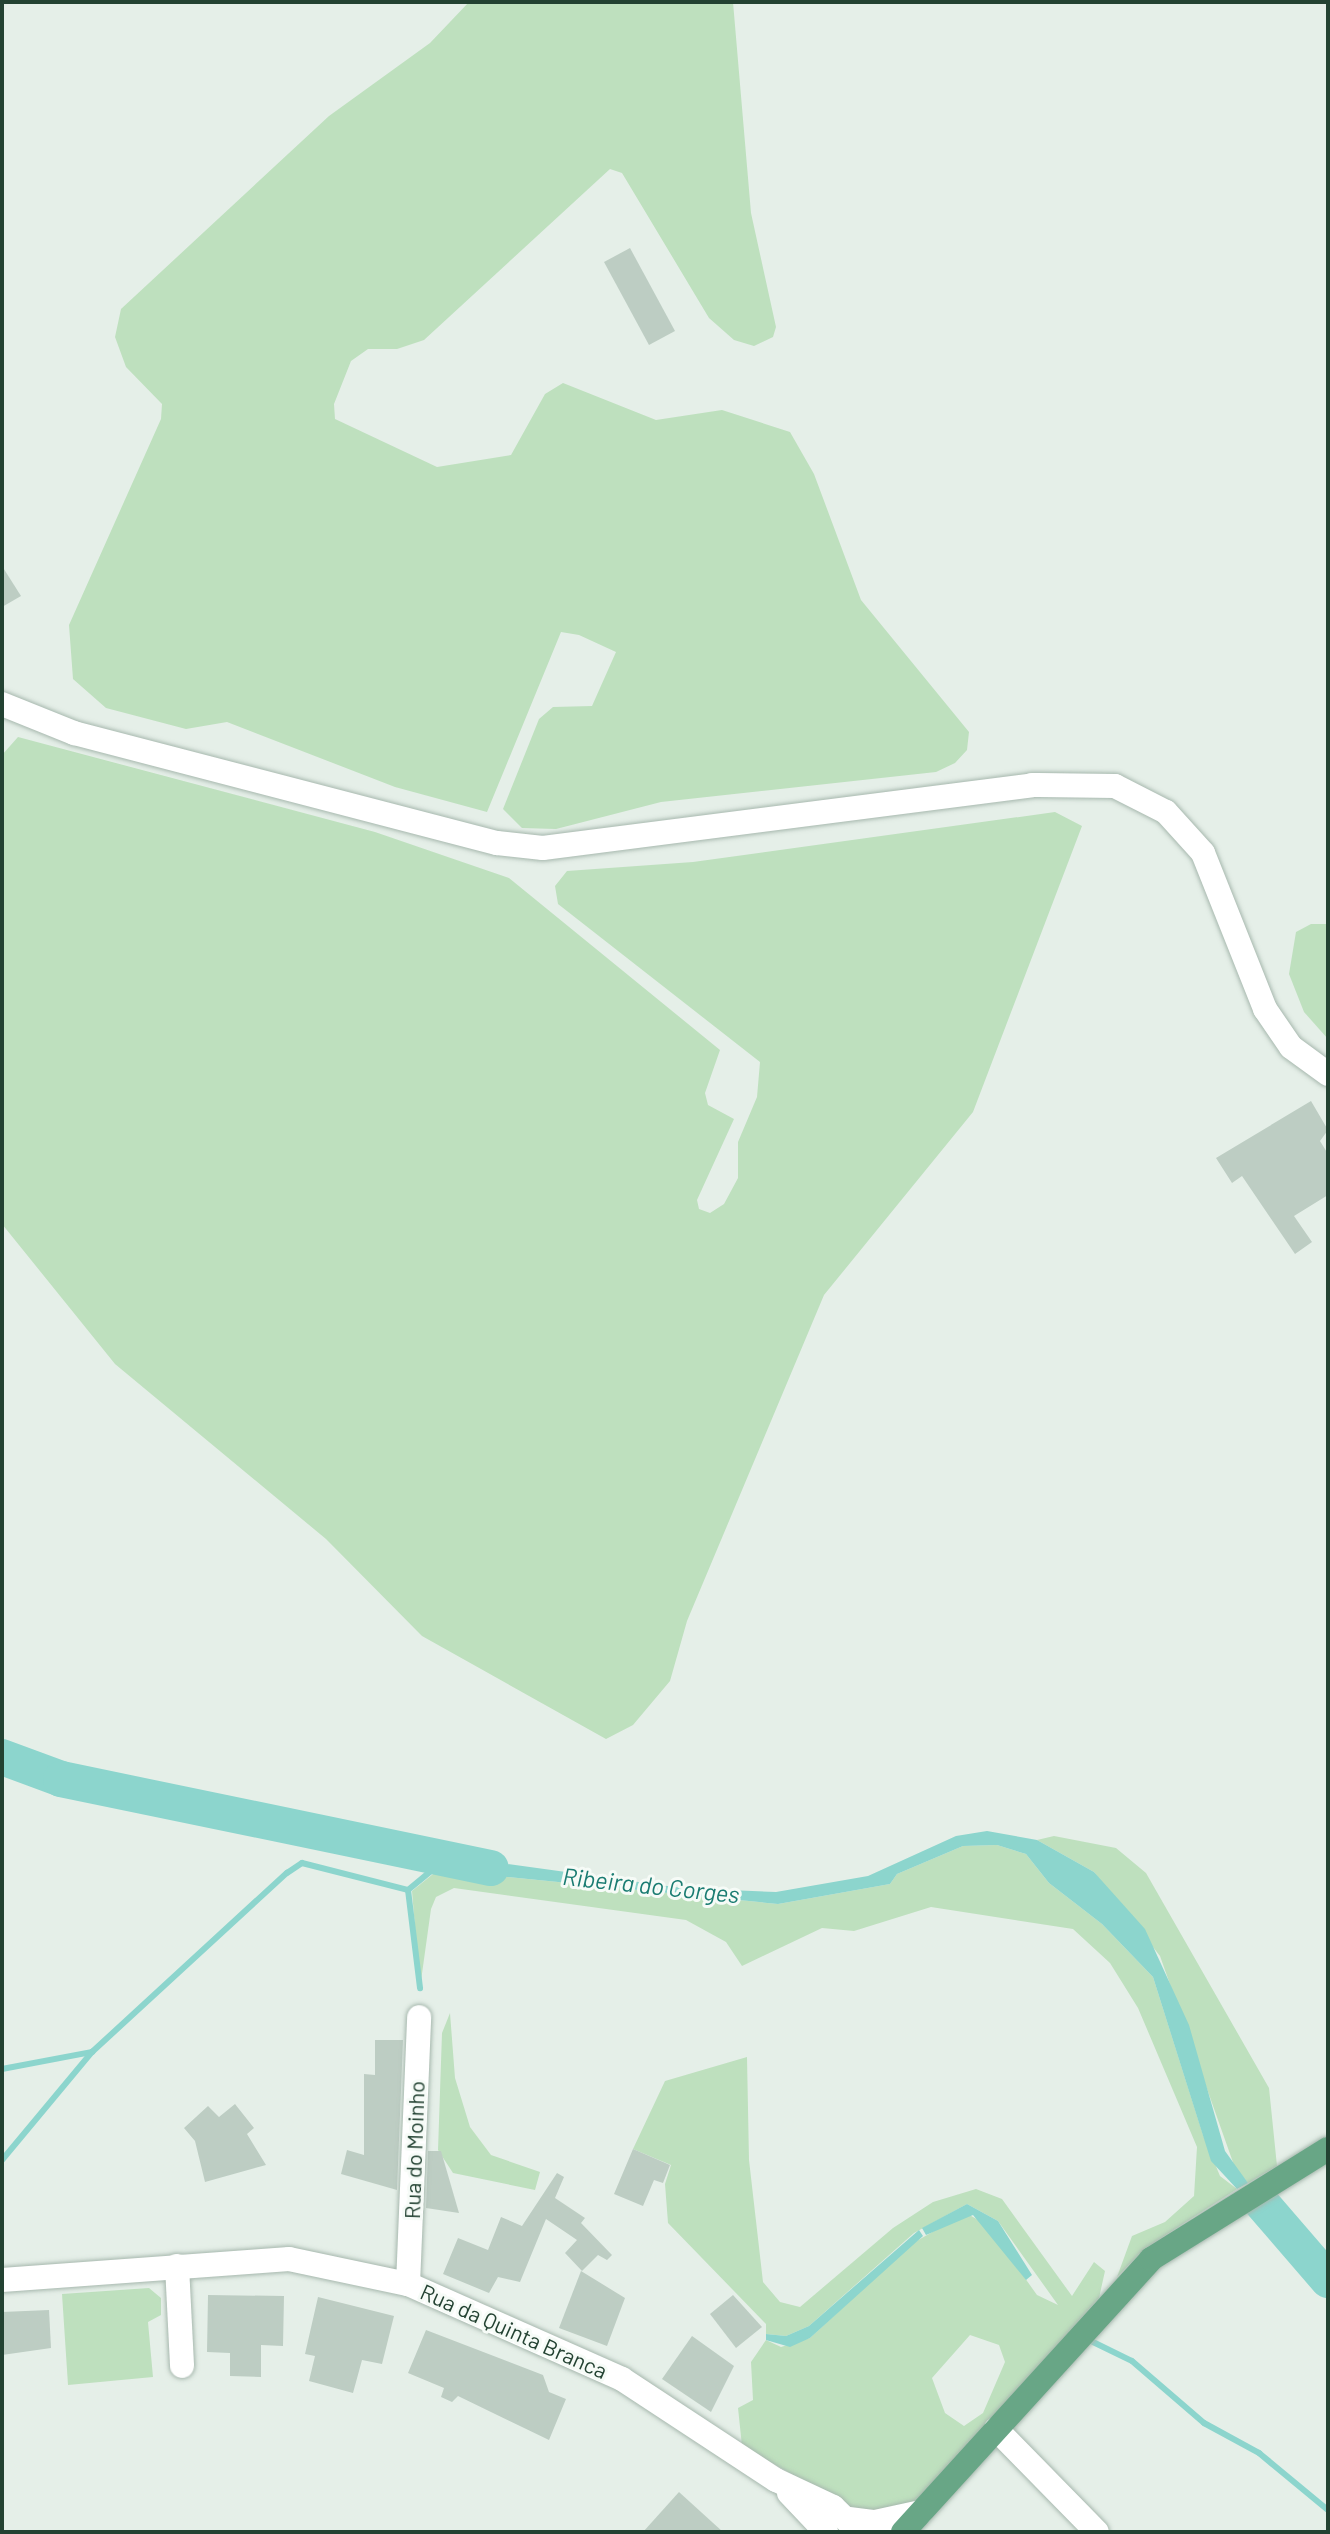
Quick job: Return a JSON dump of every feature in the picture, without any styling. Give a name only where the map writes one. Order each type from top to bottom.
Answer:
[{"type":"main road","points":[[903,2532],[1151,2259],[1328,2149]]},
{"type":"street","points":[[2,704],[89,737],[497,843],[543,848],[1032,785],[1115,786],[1166,812],[1203,853],[1265,1009],[1291,1047],[1328,1074]]},
{"type":"street","name":"Rua do Moinho","points":[[408,2284],[419,2017]]},
{"type":"street","name":"Rua da Quinta Branca","points":[[2,2280],[289,2259],[408,2284],[622,2379],[776,2480],[854,2525]]},
{"type":"street","points":[[177,2266],[182,2366]]},
{"type":"street","points":[[996,2429],[1097,2532]]},
{"type":"street","name":"Rua da Quinta Branca","points":[[776,2480],[826,2532]]},
{"type":"street","points":[[854,2525],[921,2512]]},
{"type":"green space","points":[[469,2],[733,2],[751,213],[776,327],[773,337],[754,346],[734,340],[709,318],[622,173],[610,169],[424,340],[397,349],[368,349],[351,361],[334,404],[335,419],[437,467],[511,455],[545,394],[563,383],[656,420],[722,410],[790,432],[814,474],[861,600],[969,732],[967,750],[955,763],[936,772],[661,802],[556,829],[522,828],[503,809],[539,719],[553,707],[592,706],[616,652],[579,635],[561,632],[487,812],[395,787],[227,722],[186,729],[106,708],[73,679],[69,625],[161,419],[162,404],[126,367],[115,337],[121,309],[329,116],[430,43]]},
{"type":"green space","points":[[18,737],[375,832],[509,878],[720,1050],[705,1093],[708,1105],[734,1119],[697,1200],[699,1209],[710,1213],[724,1204],[738,1178],[738,1142],[757,1097],[760,1062],[558,904],[555,886],[567,871],[693,862],[1055,812],[1082,826],[973,1112],[824,1295],[687,1621],[670,1681],[633,1725],[606,1739],[422,1636],[326,1539],[115,1364],[2,1224],[2,755]]},
{"type":"green space","points":[[1311,924],[1328,924],[1328,1039],[1304,1012],[1289,974],[1296,932]]},
{"type":"green space","points":[[1054,1836],[1116,1848],[1146,1873],[1269,2088],[1277,2166],[1248,2183],[1235,2168],[1160,1956],[1094,1872],[1037,1840]]},
{"type":"green space","points":[[997,1845],[1026,1854],[1049,1883],[1102,1924],[1153,1977],[1203,2135],[1220,2176],[1237,2189],[1144,2249],[1117,2277],[1132,2236],[1165,2222],[1194,2196],[1197,2147],[1138,2008],[1110,1963],[1073,1929],[931,1907],[854,1931],[822,1928],[742,1966],[726,1942],[686,1920],[454,1888],[436,1897],[431,1909],[420,1988],[412,1891],[438,1870],[778,1904],[890,1884],[897,1874],[963,1846]]},
{"type":"green space","points":[[450,2013],[455,2078],[470,2127],[491,2155],[540,2172],[535,2190],[453,2173],[438,2150],[442,2033]]},
{"type":"green space","points":[[747,2057],[749,2160],[763,2282],[780,2302],[800,2307],[893,2228],[933,2202],[976,2189],[1002,2199],[1072,2296],[1094,2262],[1105,2271],[1099,2298],[916,2503],[862,2514],[742,2446],[738,2408],[753,2400],[751,2362],[766,2340],[781,2347],[810,2338],[913,2243],[966,2213],[987,2225],[1037,2295],[1058,2305],[998,2221],[967,2204],[914,2233],[809,2326],[786,2336],[766,2334],[766,2324],[668,2223],[665,2184],[671,2165],[633,2149],[665,2081]],"holes":[[[970,2335],[999,2345],[1005,2362],[983,2413],[964,2426],[945,2413],[932,2378]]]},
{"type":"green space","points":[[149,2288],[161,2298],[161,2315],[148,2322],[153,2377],[68,2385],[62,2294]]},
{"type":"water","points":[[987,1831],[1037,1840],[1094,1872],[1145,1929],[1189,2025],[1225,2151],[1248,2183],[1237,2189],[1211,2161],[1153,1977],[1102,1924],[1049,1883],[1026,1854],[997,1845],[963,1846],[897,1874],[890,1884],[778,1904],[438,1870],[449,1856],[682,1888],[776,1892],[868,1876],[956,1836]]},
{"type":"water","points":[[967,2204],[998,2221],[1032,2275],[1026,2280],[973,2215],[926,2235],[922,2228]]},
{"type":"water","points":[[919,2230],[923,2236],[810,2338],[790,2347],[766,2340],[766,2334],[786,2336],[809,2326]]},
{"type":"building","points":[[630,248],[675,331],[649,345],[604,262]]},
{"type":"building","points":[[2,566],[21,596],[2,607]]},
{"type":"building","points":[[1311,1101],[1328,1130],[1320,1141],[1328,1154],[1328,1195],[1294,1216],[1312,1242],[1295,1254],[1242,1176],[1232,1183],[1216,1158]]},
{"type":"building","points":[[375,2040],[403,2040],[397,2190],[341,2174],[347,2150],[364,2155],[364,2074],[375,2075]]},
{"type":"building","points":[[235,2104],[254,2128],[247,2134],[266,2165],[205,2182],[195,2141],[184,2128],[208,2106],[219,2117]]},
{"type":"building","points":[[633,2149],[670,2165],[663,2183],[654,2180],[643,2206],[614,2194]]},
{"type":"building","points":[[428,2151],[441,2151],[459,2213],[426,2208]]},
{"type":"building","points":[[557,2173],[564,2177],[555,2198],[585,2218],[581,2223],[612,2255],[607,2260],[598,2255],[582,2271],[565,2253],[577,2240],[546,2219],[520,2282],[498,2277],[489,2293],[443,2274],[458,2238],[488,2250],[501,2217],[522,2226]]},
{"type":"building","points":[[581,2271],[625,2298],[607,2346],[559,2328]]},
{"type":"building","points":[[208,2295],[284,2296],[283,2346],[261,2345],[261,2377],[230,2376],[230,2353],[207,2352]]},
{"type":"building","points":[[733,2295],[762,2327],[736,2348],[710,2314]]},
{"type":"building","points":[[318,2297],[394,2316],[382,2364],[362,2360],[353,2393],[309,2381],[315,2356],[305,2354]]},
{"type":"building","points":[[49,2310],[51,2348],[2,2355],[2,2312]]},
{"type":"building","points":[[426,2330],[543,2375],[549,2392],[566,2399],[549,2440],[458,2396],[452,2402],[441,2397],[444,2388],[408,2373]]},
{"type":"building","points":[[692,2336],[734,2366],[711,2412],[662,2379]]},
{"type":"building","points":[[679,2492],[723,2532],[643,2532]]},
{"type":"waterway","name":"Ribeira do Corges","points":[[2,1757],[61,1779],[491,1868]]},
{"type":"waterway","points":[[408,1890],[443,1861]]},
{"type":"waterway","points":[[2,2160],[92,2052],[287,1873],[302,1863],[408,1890]]},
{"type":"waterway","points":[[408,1890],[420,1988]]},
{"type":"waterway","points":[[2,2069],[92,2052]]},
{"type":"waterway","name":"Ribeira do Corges","points":[[1259,2200],[1328,2280]]},
{"type":"waterway","points":[[1093,2342],[1132,2361],[1204,2423],[1259,2453],[1328,2510]]}]
